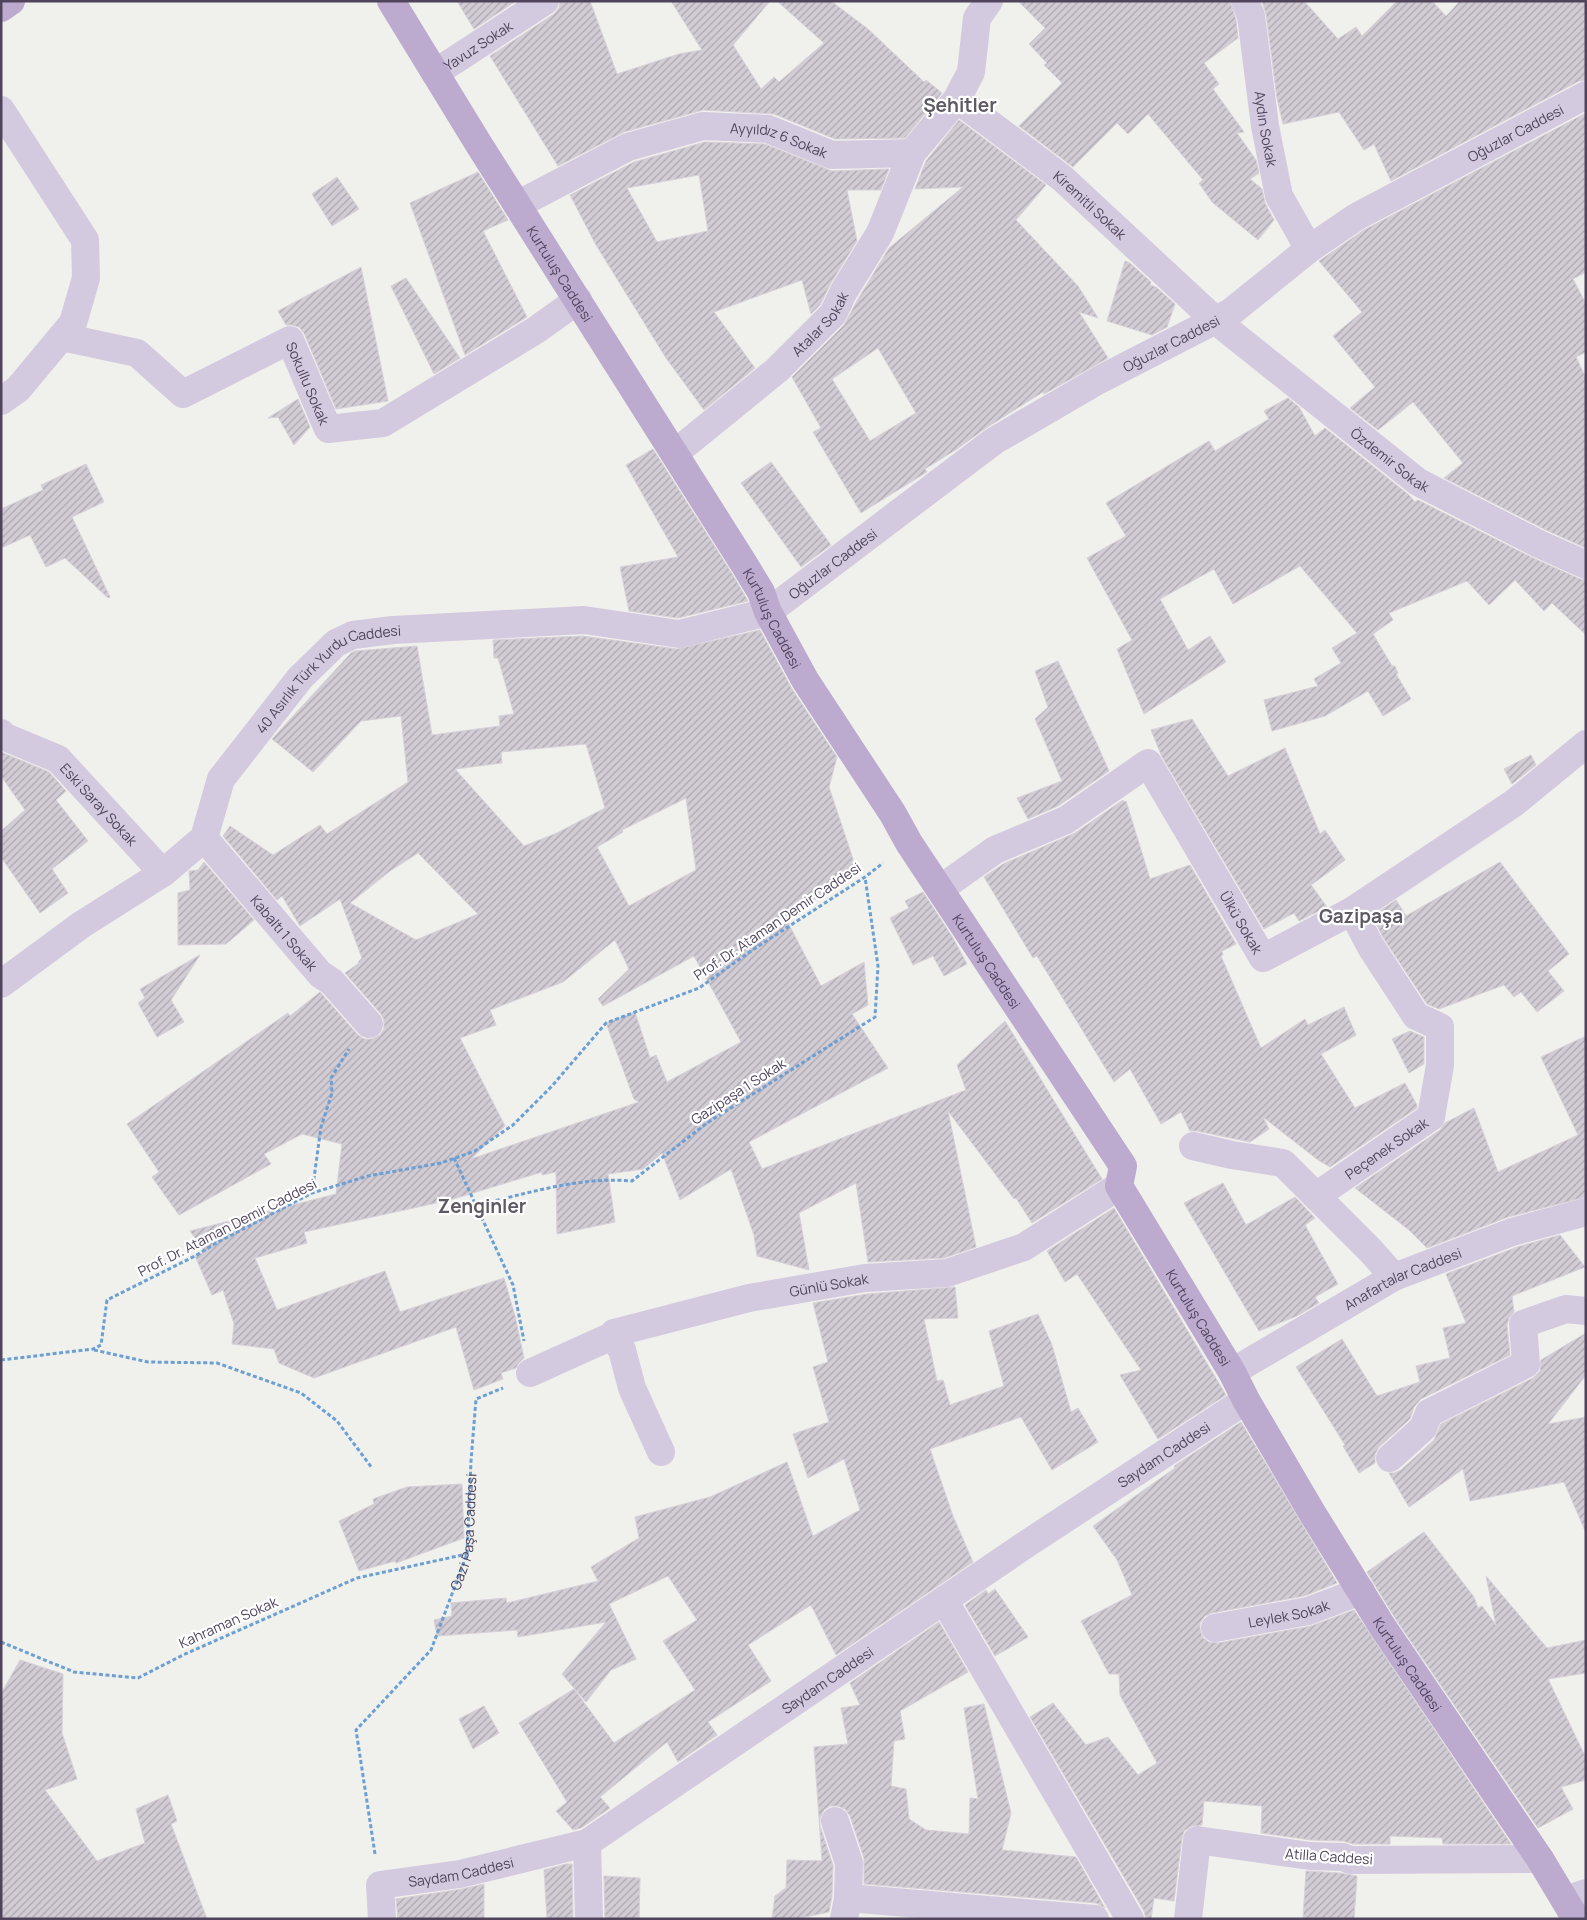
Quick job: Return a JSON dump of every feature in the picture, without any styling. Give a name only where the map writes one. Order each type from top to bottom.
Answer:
[{"type":"main road","points":[[1,8],[11,1]]},
{"type":"main road","name":"Kurtuluş Caddesi","points":[[391,1],[761,592],[768,612],[805,680],[893,814],[909,843],[1123,1166],[1119,1186],[1387,1634],[1540,1859],[1576,1904]]},
{"type":"street","name":"Yavuz Sokak","points":[[435,72],[545,1]]},
{"type":"street","points":[[912,153],[957,99],[971,72],[977,18],[989,1]]},
{"type":"street","name":"Aydın Sokak","points":[[1245,1],[1251,16],[1265,126],[1279,196],[1309,250]]},
{"type":"street","name":"Oğuzlar Caddesi","points":[[768,612],[994,441],[1099,380],[1231,312],[1309,250],[1356,217],[1586,95]]},
{"type":"street","name":"Kiremitli Sokak","points":[[957,99],[1062,178],[1214,320]]},
{"type":"street","points":[[1,110],[85,240],[86,278],[73,323],[18,389],[1,401]]},
{"type":"street","name":"Ayyıldız 6 Sokak","points":[[517,205],[628,147],[703,126],[768,129],[832,155],[912,153]]},
{"type":"street","name":"Atalar Sokak","points":[[675,454],[777,370],[833,314],[844,291],[880,233],[912,153]]},
{"type":"street","name":"Sokullu Sokak","points":[[62,337],[137,353],[183,394],[290,340],[328,429],[383,423],[536,330],[578,300]]},
{"type":"street","name":"Özdemir Sokak","points":[[1214,320],[1418,482],[1539,544],[1586,565]]},
{"type":"street","name":"40 Asırlık Türk Yurdu Caddesi","points":[[204,838],[221,779],[300,678],[336,643],[354,635],[393,630],[584,620],[680,634],[768,612]]},
{"type":"street","name":"Eski Saray Sokak","points":[[1,733],[5,737],[58,759],[162,873]]},
{"type":"street","name":"Ülkü Sokak","points":[[940,889],[995,850],[1066,820],[1148,763],[1263,958],[1352,911],[1514,803],[1586,744]]},
{"type":"street","points":[[1,984],[82,925],[162,873],[204,838]]},
{"type":"street","name":"Kabaltı 1 Sokak","points":[[204,838],[320,974],[332,982],[369,1024]]},
{"type":"street","name":"Peçenek Sokak","points":[[1316,1196],[1431,1117],[1440,1065],[1440,1027],[1416,1016],[1371,947],[1352,911]]},
{"type":"street","points":[[1193,1146],[1282,1163],[1371,1251],[1394,1277]]},
{"type":"street","name":"Günlü Sokak","points":[[530,1373],[612,1336],[614,1333],[749,1298],[865,1278],[947,1273],[1024,1247],[1119,1186]]},
{"type":"street","name":"Anafartalar Caddesi","points":[[1232,1372],[1394,1277],[1512,1232],[1585,1217]]},
{"type":"street","points":[[1390,1458],[1423,1428],[1429,1413],[1526,1364],[1523,1324],[1566,1309],[1586,1311]]},
{"type":"street","points":[[612,1336],[622,1350],[632,1388],[661,1452]]},
{"type":"street","name":"Saydam Caddesi","points":[[380,1885],[460,1874],[587,1843],[944,1600],[1246,1400]]},
{"type":"street","name":"Leylek Sokak","points":[[1215,1628],[1308,1611],[1361,1591]]},
{"type":"street","points":[[944,1600],[1130,1919]]},
{"type":"street","points":[[834,1821],[849,1863],[846,1908],[1095,1919]]},
{"type":"street","name":"Atilla Caddesi","points":[[1188,1919],[1197,1840],[1310,1856],[1343,1856],[1350,1860],[1540,1859]]},
{"type":"street","points":[[587,1843],[589,1919]]},
{"type":"street","points":[[380,1885],[382,1919]]},
{"type":"path","name":"Prof. Dr. Ataman Demir Caddesi","points":[[93,1350],[101,1345],[107,1300],[195,1256],[312,1193],[368,1176],[440,1163],[475,1151],[513,1124],[552,1086],[606,1023],[700,988],[754,949],[865,877],[909,843]]},
{"type":"path","name":"Gazipaşa 1 Sokak","points":[[477,1205],[551,1188],[610,1179],[632,1181],[707,1123],[875,1017],[878,966],[865,877]]},
{"type":"path","points":[[312,1193],[321,1126],[332,1093],[331,1078],[361,1029],[369,1024]]},
{"type":"path","points":[[454,1158],[513,1285],[530,1373]]},
{"type":"path","points":[[1,1360],[93,1350],[148,1362],[217,1363],[300,1393],[337,1421],[372,1468]]},
{"type":"path","name":"Gazi Paşa Caddesi","points":[[380,1885],[356,1730],[431,1650],[467,1554],[470,1461],[476,1399],[530,1373]]},
{"type":"path","name":"Kahraman Sokak","points":[[1,1642],[74,1672],[138,1678],[183,1654],[357,1578],[467,1554]]},
{"type":"building","points":[[457,1],[516,1],[474,29]]},
{"type":"building","points":[[560,1],[590,1],[617,74],[679,54],[702,50],[671,1],[770,1],[733,45],[761,89],[774,77],[779,82],[824,43],[777,1],[831,1],[868,29],[924,82],[926,80],[942,93],[905,138],[835,139],[774,114],[703,110],[624,132],[558,166],[490,56],[554,14],[559,8]]},
{"type":"building","points":[[1018,1],[1230,1],[1236,20],[1238,38],[1204,63],[1219,84],[1213,89],[1244,132],[1237,133],[1256,160],[1259,173],[1250,179],[1262,189],[1265,203],[1274,220],[1258,240],[1212,202],[1199,183],[1203,180],[1148,114],[1128,134],[1117,123],[1073,167],[1019,126],[1062,83],[1044,65],[1047,63],[1029,44],[1045,28]]},
{"type":"building","points":[[1262,1],[1304,1],[1338,39],[1356,27],[1362,36],[1397,1],[1432,1],[1446,16],[1460,1],[1586,1],[1586,80],[1579,81],[1391,181],[1374,144],[1364,150],[1339,112],[1283,124],[1277,98],[1266,14]]},
{"type":"building","points":[[1586,113],[1586,272],[1573,279],[1586,304],[1586,352],[1576,357],[1586,378],[1586,548],[1546,530],[1444,478],[1463,463],[1413,402],[1378,430],[1350,408],[1375,387],[1333,336],[1362,312],[1319,261],[1364,230]]},
{"type":"building","points":[[959,120],[1046,185],[1016,220],[1078,286],[1098,318],[1079,312],[1108,358],[1044,394],[1043,392],[925,469],[927,472],[861,513],[813,432],[821,428],[792,377],[844,325],[889,248],[963,187],[915,189],[926,161]],"holes":[[[878,348],[916,413],[870,441],[832,379]]]},
{"type":"building","points":[[705,142],[765,144],[832,171],[889,169],[881,190],[847,190],[857,241],[820,305],[811,314],[802,280],[714,312],[755,368],[704,410],[666,358],[596,245],[570,195],[634,162]],"holes":[[[699,175],[708,231],[657,242],[627,188]]]},
{"type":"building","points":[[478,172],[508,220],[483,231],[527,317],[465,355],[410,203]]},
{"type":"building","points":[[337,177],[359,209],[332,226],[312,194]]},
{"type":"building","points":[[1125,261],[1130,263],[1151,282],[1150,285],[1156,287],[1175,304],[1167,327],[1152,335],[1107,321]]},
{"type":"building","points":[[361,267],[388,401],[336,409],[304,333],[299,327],[286,325],[278,311]]},
{"type":"building","points":[[406,278],[460,358],[434,374],[391,286]]},
{"type":"building","points":[[1288,398],[1299,407],[1315,436],[1325,428],[1409,495],[1415,502],[1418,500],[1533,558],[1586,580],[1586,635],[1552,603],[1544,611],[1515,580],[1489,605],[1467,581],[1389,613],[1393,620],[1373,634],[1392,666],[1395,666],[1398,673],[1396,674],[1411,699],[1383,716],[1368,691],[1325,716],[1272,731],[1264,700],[1318,686],[1314,679],[1341,663],[1332,648],[1357,633],[1300,566],[1233,604],[1214,569],[1160,599],[1188,650],[1210,636],[1226,662],[1144,714],[1117,649],[1132,640],[1087,558],[1126,536],[1106,503],[1209,441],[1215,451],[1269,419],[1264,411]]},
{"type":"building","points":[[298,399],[310,427],[294,445],[278,417],[268,418]]},
{"type":"building","points":[[653,449],[748,601],[678,618],[629,611],[620,567],[678,557],[626,465]]},
{"type":"building","points":[[771,462],[831,545],[801,567],[741,483]]},
{"type":"building","points":[[86,464],[104,502],[72,517],[110,597],[108,598],[65,558],[46,567],[30,535],[1,548],[1,509],[43,490],[41,485]]},
{"type":"building","points":[[760,630],[792,689],[837,757],[829,787],[853,859],[855,876],[785,917],[821,986],[864,962],[868,1005],[852,1014],[888,1068],[749,1142],[762,1169],[966,1090],[957,1065],[1005,1021],[1102,1179],[1032,1223],[1016,1198],[1014,1199],[948,1111],[976,1247],[944,1258],[868,1262],[856,1183],[799,1213],[809,1270],[757,1256],[754,1235],[731,1169],[680,1200],[662,1153],[643,1169],[608,1174],[615,1222],[557,1234],[556,1172],[542,1175],[542,1172],[450,1200],[304,1232],[307,1243],[255,1258],[277,1310],[385,1271],[400,1312],[504,1278],[524,1358],[516,1368],[501,1373],[503,1379],[474,1390],[456,1327],[314,1378],[279,1363],[274,1349],[232,1344],[234,1324],[223,1290],[212,1295],[195,1256],[205,1252],[190,1231],[336,1194],[342,1144],[302,1134],[264,1154],[271,1164],[179,1215],[152,1177],[159,1172],[127,1124],[288,1013],[290,1016],[320,992],[358,1035],[364,1039],[372,1039],[380,1035],[384,1029],[384,1020],[381,1014],[345,973],[359,963],[362,958],[340,899],[300,926],[282,896],[277,900],[223,836],[230,826],[273,855],[320,825],[327,834],[408,782],[401,716],[361,721],[313,772],[272,739],[351,653],[355,651],[417,646],[432,735],[500,726],[499,716],[514,714],[498,658],[494,658],[493,640],[583,636],[677,649]],"holes":[[[586,744],[605,808],[557,833],[524,846],[455,769],[502,763],[501,752]],[[686,798],[696,870],[629,906],[597,847],[623,832],[622,830]],[[418,853],[478,914],[416,940],[350,903],[390,871]],[[615,940],[629,969],[598,999],[603,1006],[694,956],[741,1042],[667,1082],[656,1055],[650,1058],[635,1012],[606,1023],[634,1099],[639,1102],[471,1159],[505,1126],[460,1038],[496,1025],[490,1010],[563,982]]]},
{"type":"building","points":[[1058,661],[1109,771],[1058,806],[1028,819],[1017,798],[1062,781],[1035,719],[1048,707],[1035,671]]},
{"type":"building","points":[[1192,719],[1228,776],[1285,748],[1320,834],[1325,830],[1345,860],[1311,885],[1327,907],[1299,921],[1294,913],[1264,929],[1162,757],[1151,730]]},
{"type":"building","points":[[1,752],[49,772],[66,791],[56,800],[88,841],[52,869],[68,893],[40,913],[1,857],[1,831],[25,810],[1,776]]},
{"type":"building","points":[[1531,755],[1536,765],[1512,784],[1504,769]]},
{"type":"building","points":[[1123,800],[1124,802],[1126,801],[1150,879],[1190,865],[1236,944],[1222,951],[1223,955],[1221,956],[1261,1048],[1305,1019],[1308,1025],[1344,1007],[1356,1035],[1321,1054],[1355,1108],[1405,1083],[1417,1108],[1330,1167],[1318,1160],[1263,1117],[1269,1129],[1250,1142],[1190,1131],[1181,1112],[1161,1124],[1130,1069],[1114,1082],[1037,956],[1033,958],[984,877],[1003,864],[1075,833]]},
{"type":"building","points":[[204,862],[254,920],[226,944],[178,945],[178,893],[190,890],[189,871],[198,870]]},
{"type":"building","points":[[1500,862],[1569,954],[1548,971],[1564,991],[1537,1012],[1521,992],[1514,997],[1504,985],[1439,1009],[1427,1004],[1384,939],[1372,916],[1396,900],[1406,916]]},
{"type":"building","points":[[923,892],[953,938],[967,964],[944,976],[933,956],[913,965],[890,918],[909,908],[905,901]]},
{"type":"building","points":[[200,955],[171,1000],[184,1022],[157,1037],[138,1003],[145,998],[140,989]]},
{"type":"building","points":[[1410,1031],[1424,1037],[1424,1064],[1409,1073],[1392,1039]]},
{"type":"building","points":[[1586,1036],[1586,1197],[1508,1217],[1427,1248],[1409,1230],[1355,1188],[1440,1130],[1445,1123],[1474,1108],[1498,1172],[1578,1135],[1541,1057]]},
{"type":"building","points":[[1223,1183],[1246,1225],[1295,1197],[1315,1218],[1305,1225],[1338,1284],[1315,1297],[1319,1303],[1297,1316],[1259,1331],[1184,1203]]},
{"type":"building","points":[[1114,1208],[1226,1395],[1158,1439],[1120,1375],[1141,1370],[1077,1274],[1065,1282],[1047,1251]]},
{"type":"building","points":[[1560,1235],[1585,1267],[1512,1296],[1514,1312],[1509,1318],[1507,1325],[1510,1355],[1421,1399],[1414,1407],[1410,1419],[1379,1447],[1375,1454],[1375,1463],[1359,1473],[1343,1446],[1345,1445],[1296,1367],[1342,1339],[1377,1396],[1420,1382],[1416,1366],[1450,1358],[1443,1328],[1466,1323],[1446,1274],[1517,1247]]},
{"type":"building","points":[[955,1287],[958,1318],[924,1319],[937,1381],[943,1380],[950,1405],[1004,1386],[989,1331],[1038,1314],[1052,1345],[1071,1412],[1078,1408],[1098,1442],[1052,1470],[1021,1417],[930,1449],[953,1516],[973,1562],[836,1655],[811,1605],[748,1645],[771,1681],[708,1722],[717,1735],[678,1762],[667,1742],[600,1797],[610,1808],[581,1828],[573,1830],[556,1811],[567,1802],[519,1723],[574,1689],[614,1743],[695,1690],[663,1641],[697,1620],[668,1576],[609,1604],[636,1659],[611,1670],[586,1702],[562,1674],[606,1622],[518,1637],[517,1630],[437,1636],[434,1620],[452,1616],[451,1603],[506,1598],[507,1603],[598,1581],[591,1567],[639,1538],[635,1517],[710,1497],[787,1462],[813,1536],[860,1510],[844,1459],[808,1478],[793,1434],[829,1422],[813,1367],[828,1362],[813,1303],[867,1294]]},
{"type":"building","points":[[1586,1333],[1586,1375],[1548,1424],[1586,1417],[1586,1533],[1564,1482],[1470,1501],[1463,1469],[1409,1507],[1389,1473],[1401,1470],[1434,1440],[1441,1424],[1533,1378],[1540,1371],[1541,1360]]},
{"type":"building","points":[[1241,1422],[1337,1583],[1304,1596],[1212,1613],[1205,1616],[1200,1623],[1203,1638],[1209,1642],[1218,1643],[1311,1626],[1354,1610],[1511,1844],[1443,1844],[1442,1838],[1390,1836],[1390,1844],[1353,1844],[1343,1841],[1311,1840],[1261,1833],[1262,1806],[1204,1801],[1202,1825],[1191,1826],[1184,1831],[1174,1901],[1154,1898],[1151,1919],[1146,1919],[1144,1911],[1030,1717],[1053,1703],[1086,1745],[1108,1737],[1138,1775],[1157,1763],[1120,1695],[1119,1674],[1109,1674],[1081,1621],[1132,1595],[1117,1560],[1093,1526],[1175,1468],[1174,1466]]},
{"type":"building","points":[[462,1484],[464,1538],[396,1563],[395,1561],[359,1571],[339,1521],[374,1504],[373,1499],[407,1487]]},
{"type":"building","points":[[1424,1532],[1474,1597],[1478,1608],[1482,1606],[1496,1625],[1486,1576],[1547,1648],[1586,1640],[1586,1673],[1548,1679],[1586,1758],[1586,1780],[1561,1787],[1573,1809],[1538,1828],[1395,1618],[1367,1572]]},
{"type":"building","points":[[995,1589],[1028,1637],[995,1656],[965,1605],[986,1590],[988,1594]]},
{"type":"building","points":[[939,1622],[968,1672],[900,1711],[905,1739],[894,1741],[891,1786],[906,1789],[909,1819],[926,1830],[969,1834],[970,1798],[978,1799],[964,1708],[984,1704],[1011,1813],[1002,1850],[1076,1857],[1105,1908],[1096,1903],[864,1884],[864,1858],[850,1816],[845,1809],[838,1806],[830,1806],[824,1810],[820,1818],[820,1826],[833,1865],[832,1896],[829,1912],[796,1919],[772,1919],[775,1896],[786,1888],[787,1860],[822,1861],[814,1747],[848,1744],[841,1708],[860,1705],[850,1683]]},
{"type":"building","points":[[20,1660],[63,1674],[62,1733],[77,1779],[45,1790],[97,1861],[145,1843],[136,1809],[168,1795],[177,1821],[171,1824],[207,1919],[1,1919],[1,1694]]},
{"type":"building","points":[[484,1706],[499,1733],[473,1749],[459,1719]]},
{"type":"building","points":[[572,1864],[573,1919],[547,1919],[544,1870]]},
{"type":"building","points":[[1306,1871],[1357,1876],[1354,1919],[1303,1918]]},
{"type":"building","points":[[604,1876],[640,1878],[639,1919],[605,1919]]},
{"type":"building","points":[[484,1884],[484,1919],[398,1919],[396,1899]]},
{"type":"district","name":"Şehitler","points":[[960,105]]},
{"type":"district","name":"Gazipaşa","points":[[1361,916]]},
{"type":"district","name":"Zenginler","points":[[482,1206]]}]
